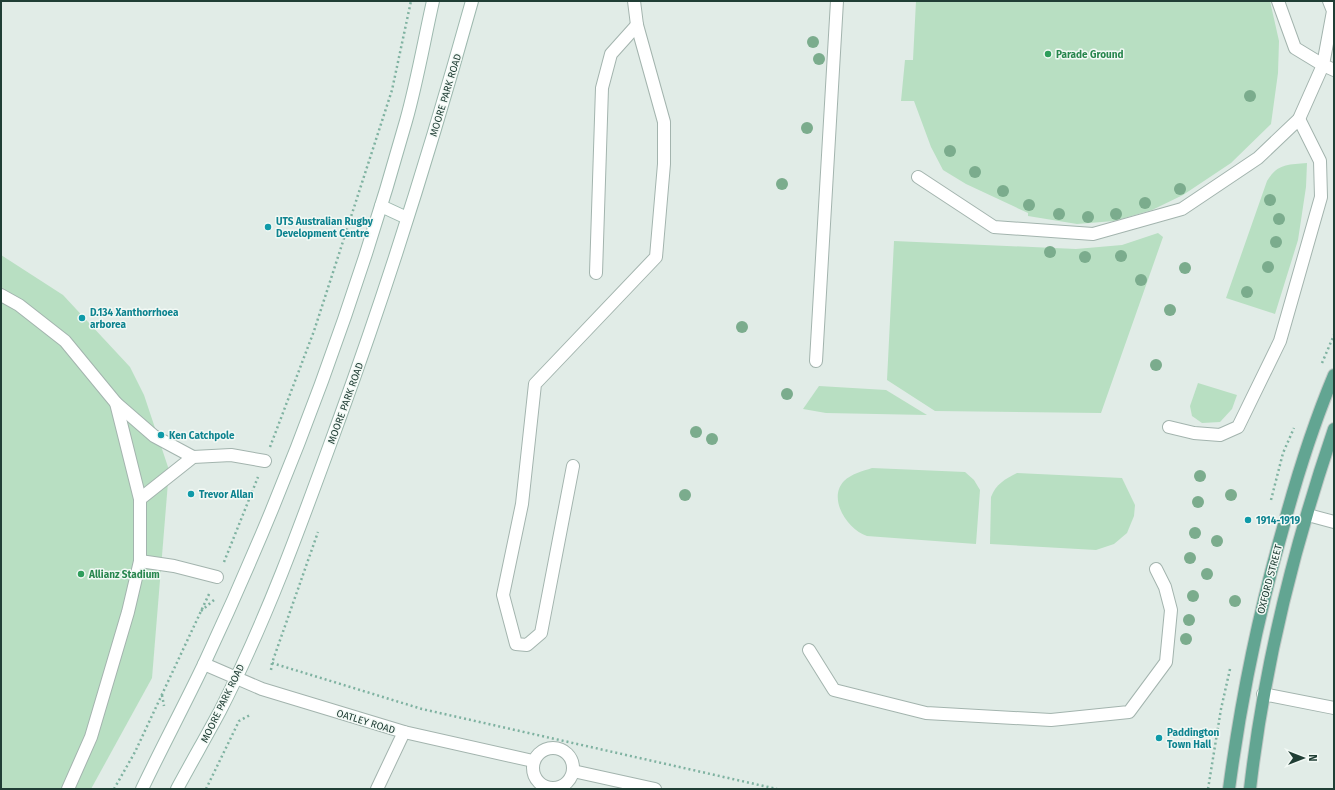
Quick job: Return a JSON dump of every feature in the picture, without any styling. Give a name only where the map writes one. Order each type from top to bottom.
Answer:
[{"type":"main road","points":[[142,789],[204,664],[263,531],[316,396],[365,259],[381,206],[407,118],[433,1]]},
{"type":"main road","points":[[461,40],[467,1]]},
{"type":"main road","name":"MOORE PARK ROAD","points":[[177,789],[219,712],[235,679],[299,530],[376,317],[472,1]]},
{"type":"main road","points":[[573,466],[541,633],[527,645],[516,644],[503,595],[522,504],[535,384],[656,257],[664,164],[664,122],[637,25],[634,1]]},
{"type":"main road","points":[[816,361],[837,1]]},
{"type":"main road","points":[[1278,1],[1295,48],[1329,68]]},
{"type":"main road","points":[[918,177],[994,228],[1093,234],[1182,209],[1258,158],[1299,119],[1329,68],[1333,11],[1329,1]]},
{"type":"main road","points":[[596,273],[602,88],[611,54],[637,25]]},
{"type":"main road","points":[[1169,427],[1194,433],[1220,435],[1238,427],[1280,341],[1321,197],[1320,161],[1299,119]]},
{"type":"main road","points":[[381,206],[407,218]]},
{"type":"main road","points":[[1,296],[19,305],[65,341],[116,403],[154,436],[193,457],[231,455],[265,461]]},
{"type":"main road","name":"OXFORD STREET","points":[[1229,789],[1243,690],[1256,627],[1288,509],[1306,451],[1334,375]]},
{"type":"main road","points":[[68,789],[91,736],[118,649],[140,561],[140,499],[116,403]]},
{"type":"main road","name":"OXFORD STREET","points":[[1250,789],[1263,694],[1274,637],[1308,515],[1330,456],[1334,430]]},
{"type":"main road","points":[[140,499],[193,457]]},
{"type":"main road","points":[[1288,509],[1334,522]]},
{"type":"main road","points":[[140,561],[174,566],[217,577]]},
{"type":"main road","points":[[809,650],[834,690],[926,713],[1051,720],[1129,712],[1166,662],[1171,610],[1165,587],[1156,568]]},
{"type":"main road","name":"OATLEY ROAD","points":[[204,664],[235,679],[262,689],[404,732],[533,761]]},
{"type":"main road","points":[[1243,690],[1334,708]]},
{"type":"main road","points":[[377,789],[404,732]]},
{"type":"main road","points":[[558,748],[569,756],[572,762],[573,771],[565,784],[559,788],[544,788],[535,778],[532,771],[533,761],[536,755],[544,749],[558,748]]},
{"type":"main road","points":[[573,771],[655,789]]},
{"type":"path","points":[[114,789],[135,752],[217,577],[265,461],[314,331],[389,97],[411,1]]},
{"type":"path","points":[[200,612],[215,599]]},
{"type":"path","points":[[271,670],[272,663],[422,709],[777,789]]},
{"type":"path","points":[[206,789],[239,721],[250,715]]},
{"type":"green space","points":[[916,1],[1270,1],[1279,41],[1278,73],[1271,124],[1231,163],[1183,195],[1152,210],[1114,221],[1077,224],[1028,216],[1028,213],[966,184],[943,170],[931,147],[914,101],[901,101],[905,60],[913,60]]},
{"type":"green space","points":[[1307,163],[1306,187],[1298,240],[1275,314],[1226,298],[1267,181],[1279,168]]},
{"type":"green space","points":[[1158,233],[1163,237],[1101,413],[935,411],[887,380],[894,241],[1076,249],[1122,245]]},
{"type":"green space","name":"Allianz Stadium","points":[[1,255],[63,295],[130,367],[144,395],[169,470],[152,678],[91,789],[1,789]]},
{"type":"green space","points":[[1198,383],[1237,395],[1232,409],[1220,422],[1202,423],[1192,416],[1190,406]]},
{"type":"green space","points":[[819,386],[886,390],[927,415],[826,413],[803,409]]},
{"type":"green space","points":[[872,468],[965,472],[974,480],[980,490],[976,544],[867,536],[860,533],[847,521],[842,513],[839,505],[839,488],[850,476]]},
{"type":"green space","points":[[1017,473],[1122,478],[1135,505],[1134,516],[1127,533],[1114,544],[1096,550],[990,544],[991,497],[1001,482]]},
{"type":"place","name":"Parade Ground","points":[[1048,54]]},
{"type":"place","name":"UTS Australian Rugby Development Centre","points":[[268,227]]},
{"type":"place","name":"D.134 Xanthorrhoea arborea","points":[[82,318]]},
{"type":"place","name":"Ken Catchpole","points":[[161,435]]},
{"type":"place","name":"Trevor Allan","points":[[191,494]]},
{"type":"place","name":"1914-1919","points":[[1248,520]]},
{"type":"place","name":"Allianz Stadium","points":[[81,574]]},
{"type":"place","name":"Paddington Town Hall","points":[[1159,738]]}]
